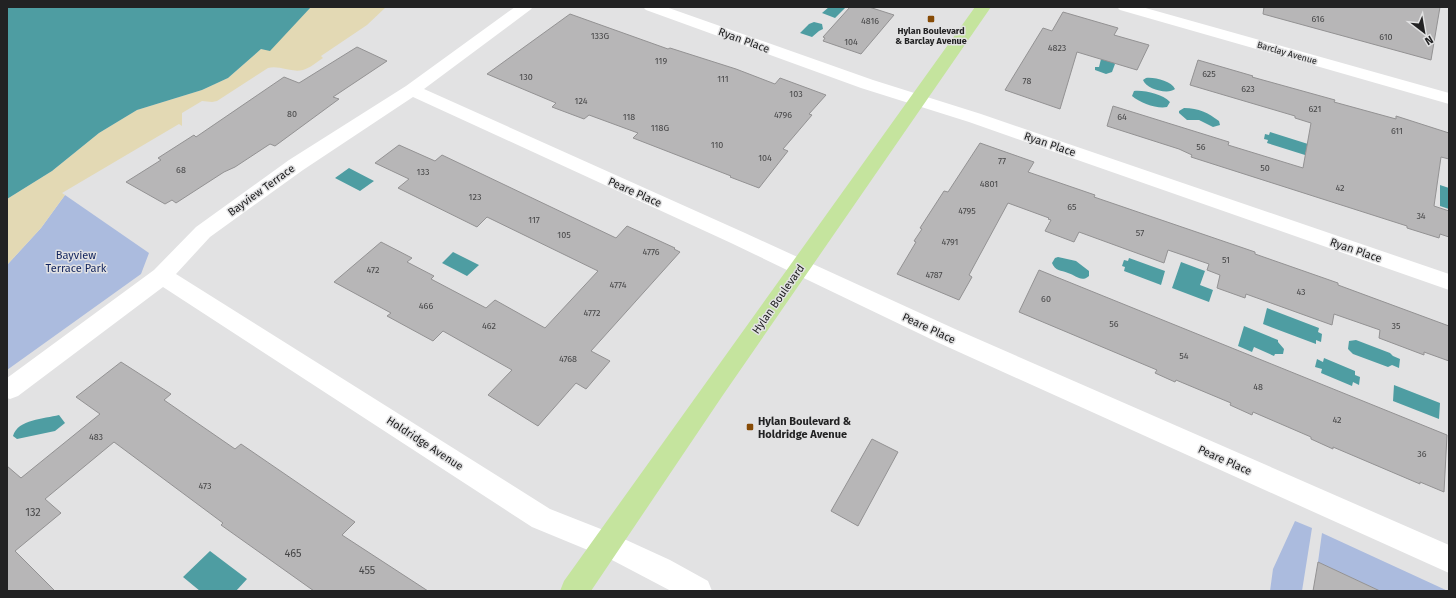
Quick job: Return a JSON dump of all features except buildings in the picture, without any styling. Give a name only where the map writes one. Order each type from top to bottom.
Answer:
[{"type":"main road","name":"Hylan Boulevard","points":[[574,591],[983,7]]},
{"type":"street","name":"Bayview Terrace","points":[[10,389],[162,276],[203,232],[296,165],[412,90],[524,7]]},
{"type":"street","name":"Ryan Place","points":[[651,7],[867,84],[975,118],[1449,282]]},
{"type":"street","name":"Barclay Avenue","points":[[1125,7],[1449,99]]},
{"type":"street","name":"Peare Place","points":[[412,90],[947,336],[1449,559]]},
{"type":"street","name":"Holdridge Avenue","points":[[162,276],[541,518],[607,544],[669,573],[698,591]]},
{"type":"green space","name":"Bayview Terrace Park","points":[[65,195],[149,253],[141,274],[7,370],[7,265],[41,228]]},
{"type":"green space","points":[[1295,521],[1312,528],[1302,591],[1270,591],[1273,569]]},
{"type":"green space","points":[[1322,533],[1448,591],[1380,591],[1318,562]]},
{"type":"sand","points":[[311,7],[386,7],[367,25],[321,56],[323,58],[311,66],[299,71],[277,67],[268,68],[217,101],[202,101],[182,113],[182,126],[179,124],[62,193],[65,195],[41,228],[7,265],[7,199],[52,171],[99,133],[137,110],[202,90],[228,78],[261,49],[270,50]]},
{"type":"shaded area","points":[[7,7],[311,7],[270,51],[261,49],[228,78],[202,90],[137,110],[99,133],[52,171],[7,199]]},
{"type":"shaded area","points":[[829,7],[846,7],[835,18],[822,13]]},
{"type":"shaded area","points":[[814,22],[822,24],[823,29],[812,37],[800,33],[809,24]]},
{"type":"shaded area","points":[[1101,59],[1114,62],[1115,64],[1112,72],[1106,74],[1095,70],[1095,67],[1099,67]]},
{"type":"shaded area","points":[[1146,78],[1162,80],[1173,86],[1175,89],[1172,91],[1158,90],[1148,86],[1145,83],[1143,80]]},
{"type":"shaded area","points":[[1134,91],[1153,93],[1167,99],[1170,102],[1167,107],[1149,105],[1132,96]]},
{"type":"shaded area","points":[[1184,108],[1199,110],[1207,113],[1219,121],[1220,125],[1213,127],[1199,120],[1187,120],[1179,113],[1179,111]]},
{"type":"shaded area","points":[[1270,132],[1308,144],[1305,155],[1267,143],[1268,140],[1264,139],[1265,134],[1269,135]]},
{"type":"shaded area","points":[[349,168],[374,181],[360,191],[335,178]]},
{"type":"shaded area","points":[[1440,185],[1449,188],[1449,209],[1440,206]]},
{"type":"shaded area","points":[[453,252],[479,265],[467,276],[442,263]]},
{"type":"shaded area","points":[[1058,257],[1076,261],[1089,271],[1089,276],[1081,279],[1057,269],[1052,263],[1055,258]]},
{"type":"shaded area","points":[[1129,258],[1165,271],[1161,285],[1124,271],[1125,267],[1122,266],[1124,260],[1128,261]]},
{"type":"shaded area","points":[[1181,262],[1205,271],[1200,285],[1213,290],[1209,302],[1172,288]]},
{"type":"shaded area","points":[[1267,308],[1319,328],[1318,332],[1322,334],[1321,342],[1316,340],[1316,344],[1263,324]]},
{"type":"shaded area","points":[[1244,326],[1278,340],[1284,349],[1283,354],[1275,354],[1274,356],[1254,347],[1252,352],[1238,346]]},
{"type":"shaded area","points":[[1356,340],[1390,353],[1400,359],[1399,368],[1392,365],[1388,367],[1353,354],[1348,349],[1349,341]]},
{"type":"shaded area","points":[[1324,358],[1355,371],[1355,375],[1360,377],[1359,385],[1353,382],[1352,386],[1321,373],[1322,369],[1315,367],[1317,359],[1323,362]]},
{"type":"shaded area","points":[[1394,385],[1440,403],[1439,419],[1393,401]]},
{"type":"shaded area","points":[[59,415],[65,423],[55,431],[17,439],[13,436],[20,426],[26,423]]},
{"type":"shaded area","points":[[210,551],[247,579],[236,591],[200,591],[183,577]]},
{"type":"place","name":"Hylan Boulevard & Barclay Avenue","points":[[931,19]]},
{"type":"place","name":"Hylan Boulevard & Holdridge Avenue","points":[[750,427]]}]
